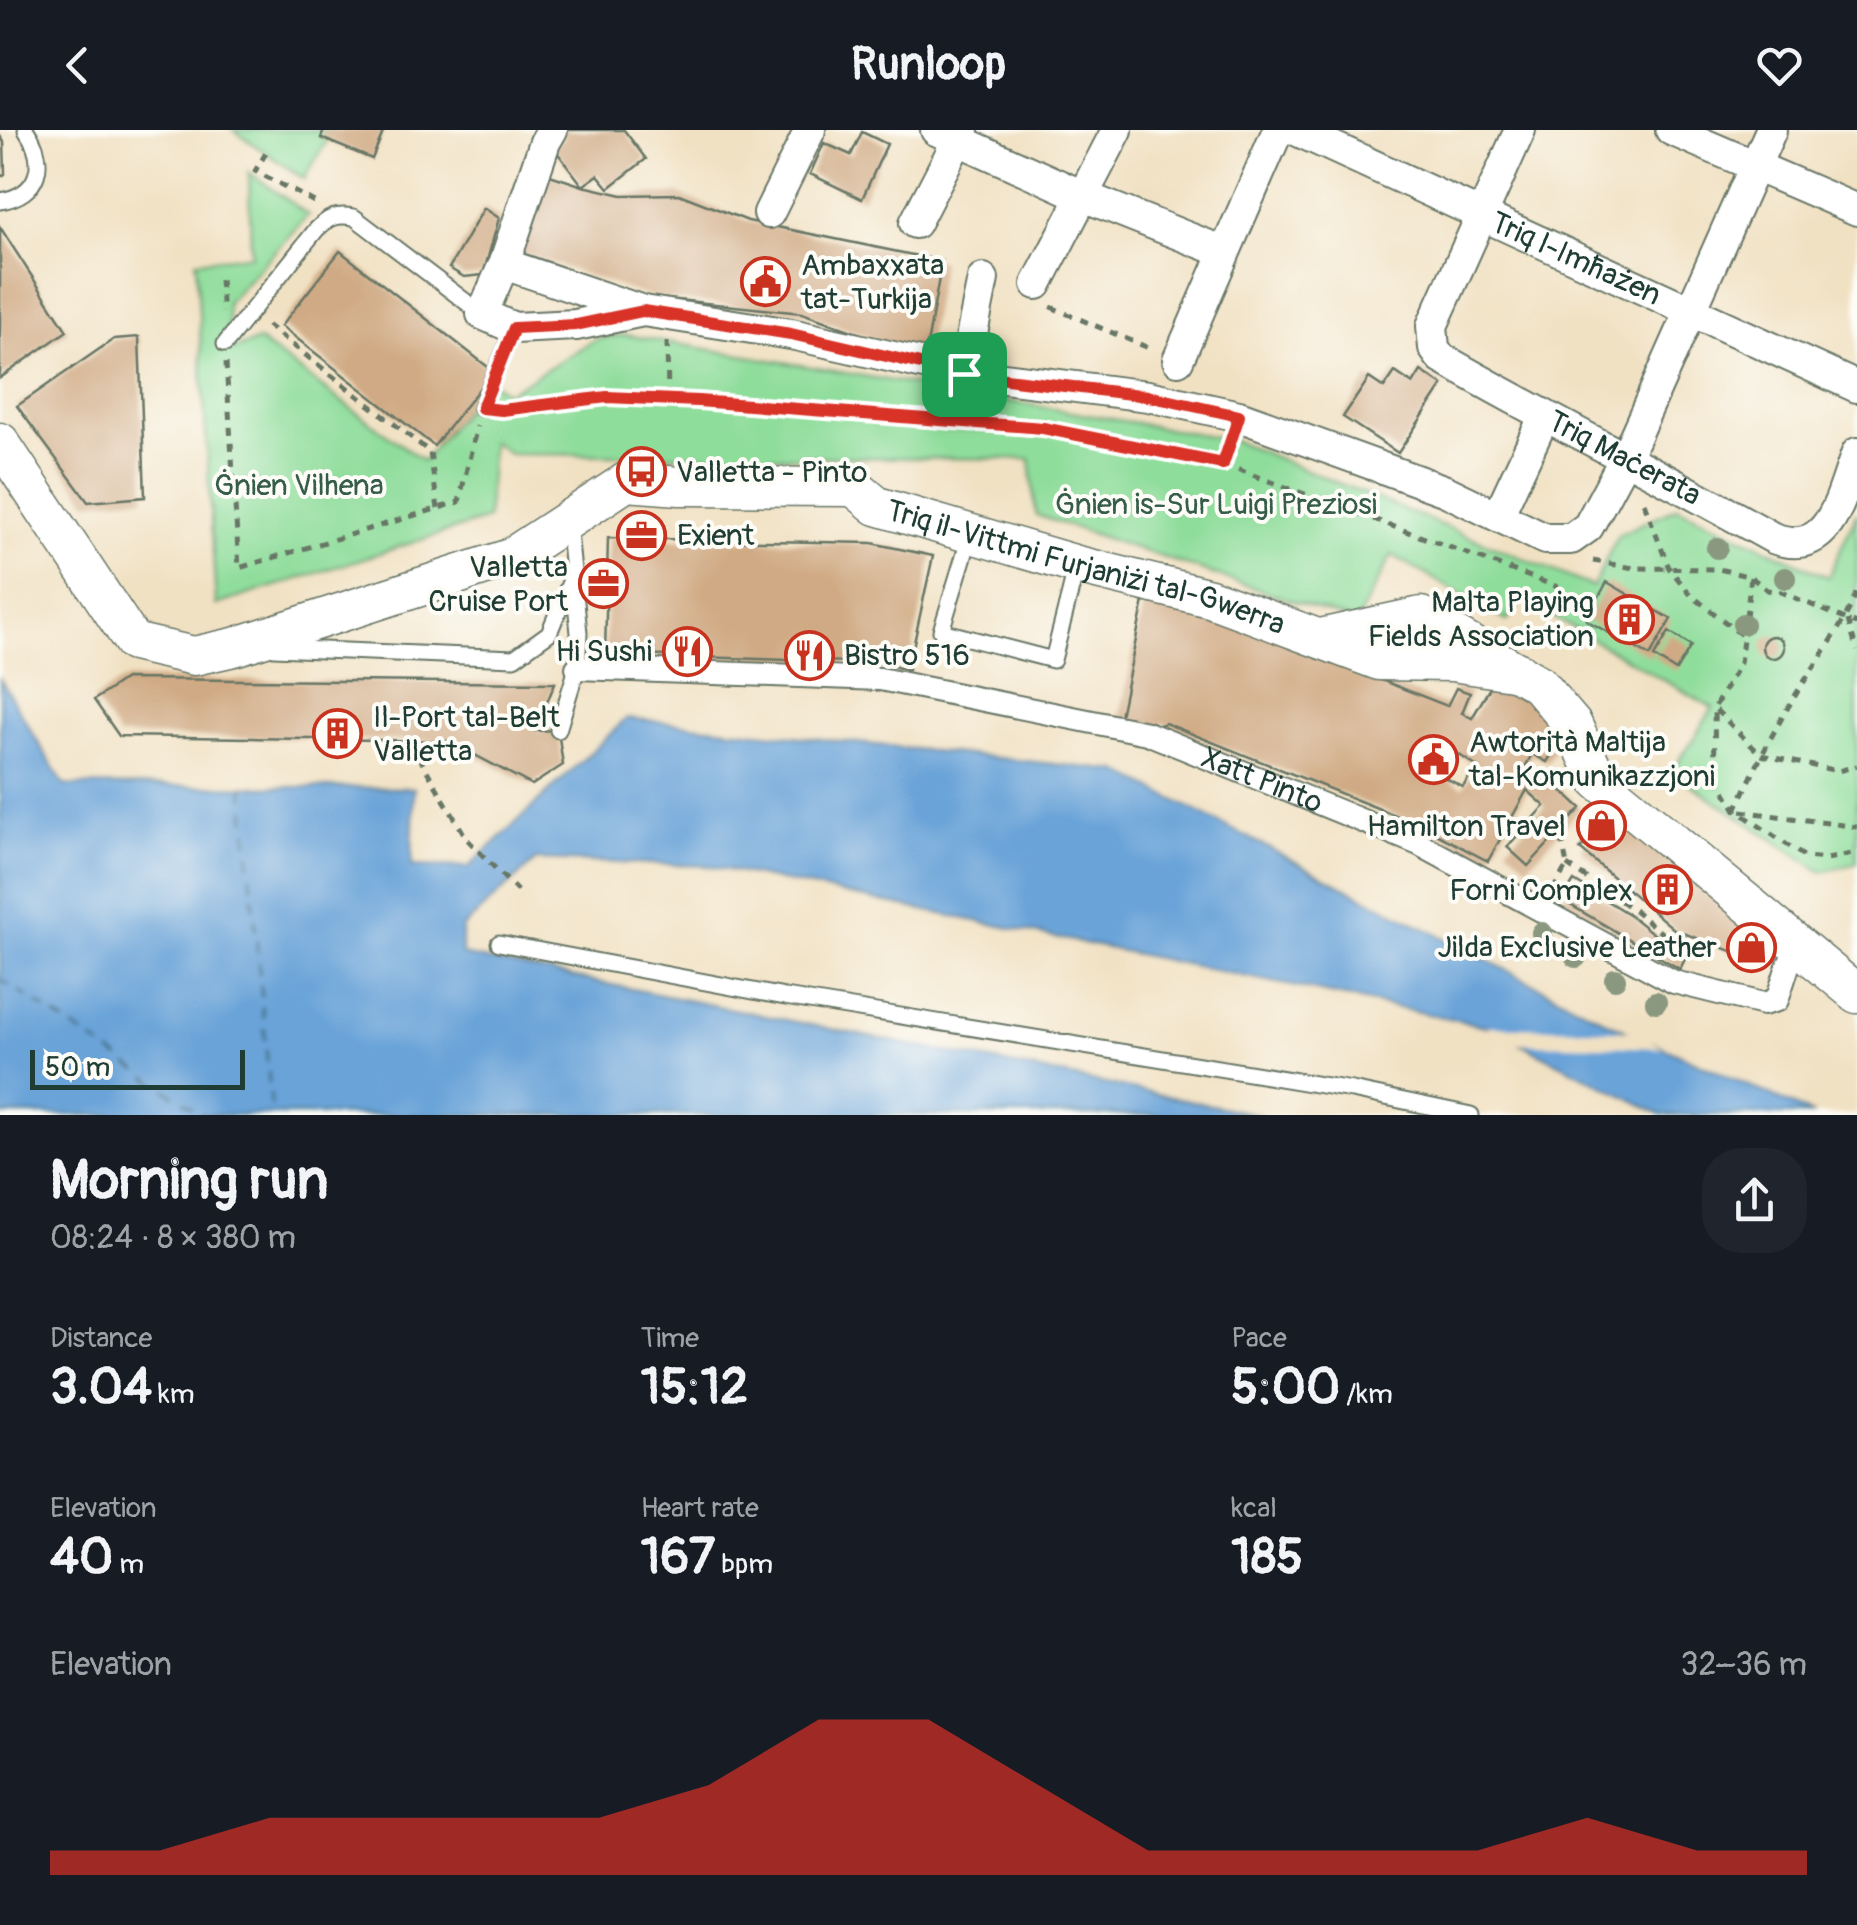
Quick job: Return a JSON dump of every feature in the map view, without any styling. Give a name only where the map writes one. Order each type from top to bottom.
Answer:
[{"type":"street","points":[[552,130],[482,314],[514,328],[576,325],[654,312]]},
{"type":"street","points":[[770,213],[810,130]]},
{"type":"street","points":[[1043,295],[1083,196],[1117,130]]},
{"type":"street","points":[[1178,360],[1278,130]]},
{"type":"street","name":"Triq l-Imħażen","points":[[1296,130],[1857,387]]},
{"type":"street","points":[[1482,215],[1520,130]]},
{"type":"street","points":[[1671,130],[1857,210]]},
{"type":"street","points":[[504,264],[654,312],[791,334],[964,374],[1148,396],[1239,416],[1446,490],[1545,539],[1571,539],[1588,527],[1626,456],[1770,130]]},
{"type":"street","points":[[915,223],[952,133],[1083,196],[1224,252]]},
{"type":"street","name":"Triq Maċerata","points":[[1482,215],[1432,326],[1434,348],[1441,358],[1544,417],[1626,456],[1773,538],[1792,544],[1810,542],[1827,528],[1857,452]]},
{"type":"street","points":[[964,374],[983,279]]},
{"type":"street","points":[[1498,516],[1544,417]]},
{"type":"street","name":"Triq il-Vittmi Furjaniżi tal-Gwerra","points":[[0,442],[133,642],[194,656],[234,647],[510,558],[626,482],[854,487],[877,506],[1076,565],[1210,598],[1320,638],[1421,616],[1538,684],[1566,716],[1598,780],[1800,945]]},
{"type":"street","name":"Xatt Pinto","points":[[577,668],[880,679],[1146,733],[1420,844],[1674,982],[1763,1004],[1777,1000],[1800,945]]},
{"type":"street","points":[[1800,945],[1857,994]]},
{"type":"lane","points":[[0,201],[21,198],[32,185],[38,163],[36,144],[26,130]]},
{"type":"lane","points":[[225,344],[316,230],[327,218],[338,215],[354,217],[482,314]]},
{"type":"lane","points":[[482,408],[514,328]]},
{"type":"lane","points":[[558,730],[577,668],[579,634],[568,521]]},
{"type":"lane","points":[[971,533],[941,631],[1053,660],[1076,565]]},
{"type":"lane","points":[[234,647],[514,658],[550,633],[573,574]]},
{"type":"lane","points":[[500,943],[785,997],[1352,1090],[1471,1115]]},
{"type":"path","points":[[266,154],[255,171],[338,215]]},
{"type":"path","points":[[220,280],[239,568],[458,502],[482,408],[502,410],[607,397],[1043,428],[1223,464],[1558,587]]},
{"type":"path","points":[[1043,295],[1178,360]]},
{"type":"path","points":[[249,311],[430,452],[438,509]]},
{"type":"path","points":[[654,312],[668,400]]},
{"type":"path","points":[[1223,464],[1239,416]]},
{"type":"path","points":[[1626,456],[1669,568],[1692,596],[1744,637]]},
{"type":"path","points":[[1571,539],[1579,558],[1634,568],[1719,569],[1751,577],[1767,590],[1782,592],[1857,624]]},
{"type":"path","points":[[1751,577],[1740,663],[1714,708],[1715,773],[1736,810],[1805,857],[1828,859],[1857,853]]},
{"type":"path","points":[[1736,810],[1761,754],[1794,696],[1847,618],[1857,591]]},
{"type":"path","points":[[1847,618],[1857,651]]},
{"type":"path","points":[[1714,708],[1761,754],[1838,771],[1857,766]]},
{"type":"path","points":[[418,757],[468,839],[517,891]]},
{"type":"path","points":[[1736,810],[1857,827]]},
{"type":"path","points":[[1560,831],[1566,865],[1634,910],[1690,956],[1712,978],[1720,994]]},
{"type":"green space","points":[[233,130],[333,130],[304,179]]},
{"type":"green space","points":[[249,172],[308,215],[227,303],[231,350],[259,341],[423,461],[489,380],[507,393],[596,339],[626,335],[1233,440],[1593,587],[1618,535],[1677,507],[1828,577],[1857,512],[1857,863],[1822,872],[1672,772],[1713,708],[1523,600],[1507,621],[1392,555],[1356,622],[1036,515],[1030,459],[509,454],[492,441],[487,519],[216,605],[196,261],[251,255]]},
{"type":"water","points":[[0,679],[64,785],[414,788],[412,866],[469,867],[627,718],[1118,771],[1612,1024],[1814,1115],[1662,1115],[1486,1026],[708,866],[536,860],[462,928],[462,955],[1261,1115],[0,1115]]},
{"type":"pier","points":[[1487,1026],[1637,1031],[1663,1048],[1505,1043],[1492,1036]]},
{"type":"building","points":[[324,130],[384,130],[372,159],[321,138]]},
{"type":"building","points":[[560,130],[624,130],[646,159],[609,188],[598,175],[583,186],[553,147],[565,137]]},
{"type":"building","points":[[862,132],[887,144],[862,199],[810,174],[824,143],[851,155]]},
{"type":"building","points":[[0,136],[4,142],[5,174],[0,177]]},
{"type":"building","points":[[544,173],[622,195],[679,194],[748,221],[942,261],[925,357],[802,313],[649,297],[516,251]]},
{"type":"building","points":[[484,208],[499,218],[483,275],[464,277],[449,268]]},
{"type":"building","points":[[0,227],[67,331],[0,378]]},
{"type":"building","points":[[340,251],[493,371],[434,446],[281,326]]},
{"type":"building","points":[[139,337],[145,497],[88,502],[17,406],[114,339]]},
{"type":"building","points":[[1421,371],[1443,385],[1398,453],[1343,417],[1369,378],[1384,388],[1395,372],[1413,384]]},
{"type":"building","points":[[608,538],[872,543],[933,556],[908,670],[880,663],[605,654]]},
{"type":"building","name":"Malta Playing Fields Association","points":[[1607,582],[1671,619],[1650,656],[1586,620]]},
{"type":"building","points":[[1144,601],[1213,614],[1447,706],[1456,688],[1470,693],[1462,713],[1472,718],[1495,679],[1569,726],[1547,762],[1532,754],[1520,777],[1531,784],[1542,772],[1581,808],[1528,866],[1507,847],[1545,806],[1527,790],[1488,861],[1417,824],[1165,723],[1157,726],[1120,716]],"holes":[[[1455,752],[1476,766],[1463,787],[1442,776]]]},
{"type":"building","points":[[1669,632],[1691,646],[1676,671],[1654,657]]},
{"type":"building","points":[[1769,636],[1777,636],[1784,647],[1777,658],[1769,658],[1762,651],[1762,643]]},
{"type":"building","name":"Il-Port tal-Belt Valletta","points":[[125,679],[555,683],[535,731],[558,730],[563,765],[532,785],[448,741],[119,736],[94,700]]},
{"type":"building","name":"Forni Complex","points":[[1618,813],[1766,937],[1737,953],[1675,930],[1580,849]]},
{"type":"building","name":"Forni Complex","points":[[1574,881],[1630,915],[1685,959],[1680,969],[1562,900]]},
{"type":"ferry route","points":[[243,787],[272,1115]]},
{"type":"ferry route","points":[[0,979],[204,1115]]},
{"type":"place","name":"Ambaxxata tat-Turkija","points":[[766,282]]},
{"type":"place","name":"Valletta - Pinto","points":[[641,472]]},
{"type":"place","name":"Exient","points":[[642,535]]},
{"type":"place","name":"Valletta Cruise Port","points":[[603,584]]},
{"type":"place","name":"Malta Playing Fields Association","points":[[1629,619]]},
{"type":"place","name":"Hi Sushi","points":[[687,651]]},
{"type":"place","name":"Bistro 516","points":[[809,655]]},
{"type":"place","name":"Il-Port tal-Belt Valletta","points":[[338,734]]},
{"type":"place","name":"Awtorità Maltija tal-Komunikazzjoni","points":[[1434,759]]},
{"type":"place","name":"Hamilton Travel","points":[[1601,826]]},
{"type":"place","name":"Forni Complex","points":[[1668,890]]},
{"type":"place","name":"Jilda Exclusive Leather","points":[[1752,947]]},
{"type":"route","points":[[643,311],[791,334],[964,374],[1148,396],[1239,416],[1223,464],[1043,428],[698,401],[607,397],[502,410],[482,408],[514,328],[576,325],[643,311]]},
{"type":"park label","name":"Ġnien Vilhena","points":[[299,485]]},
{"type":"park label","name":"Ġnien is-Sur Luigi Preziosi","points":[[1216,504]]}]
